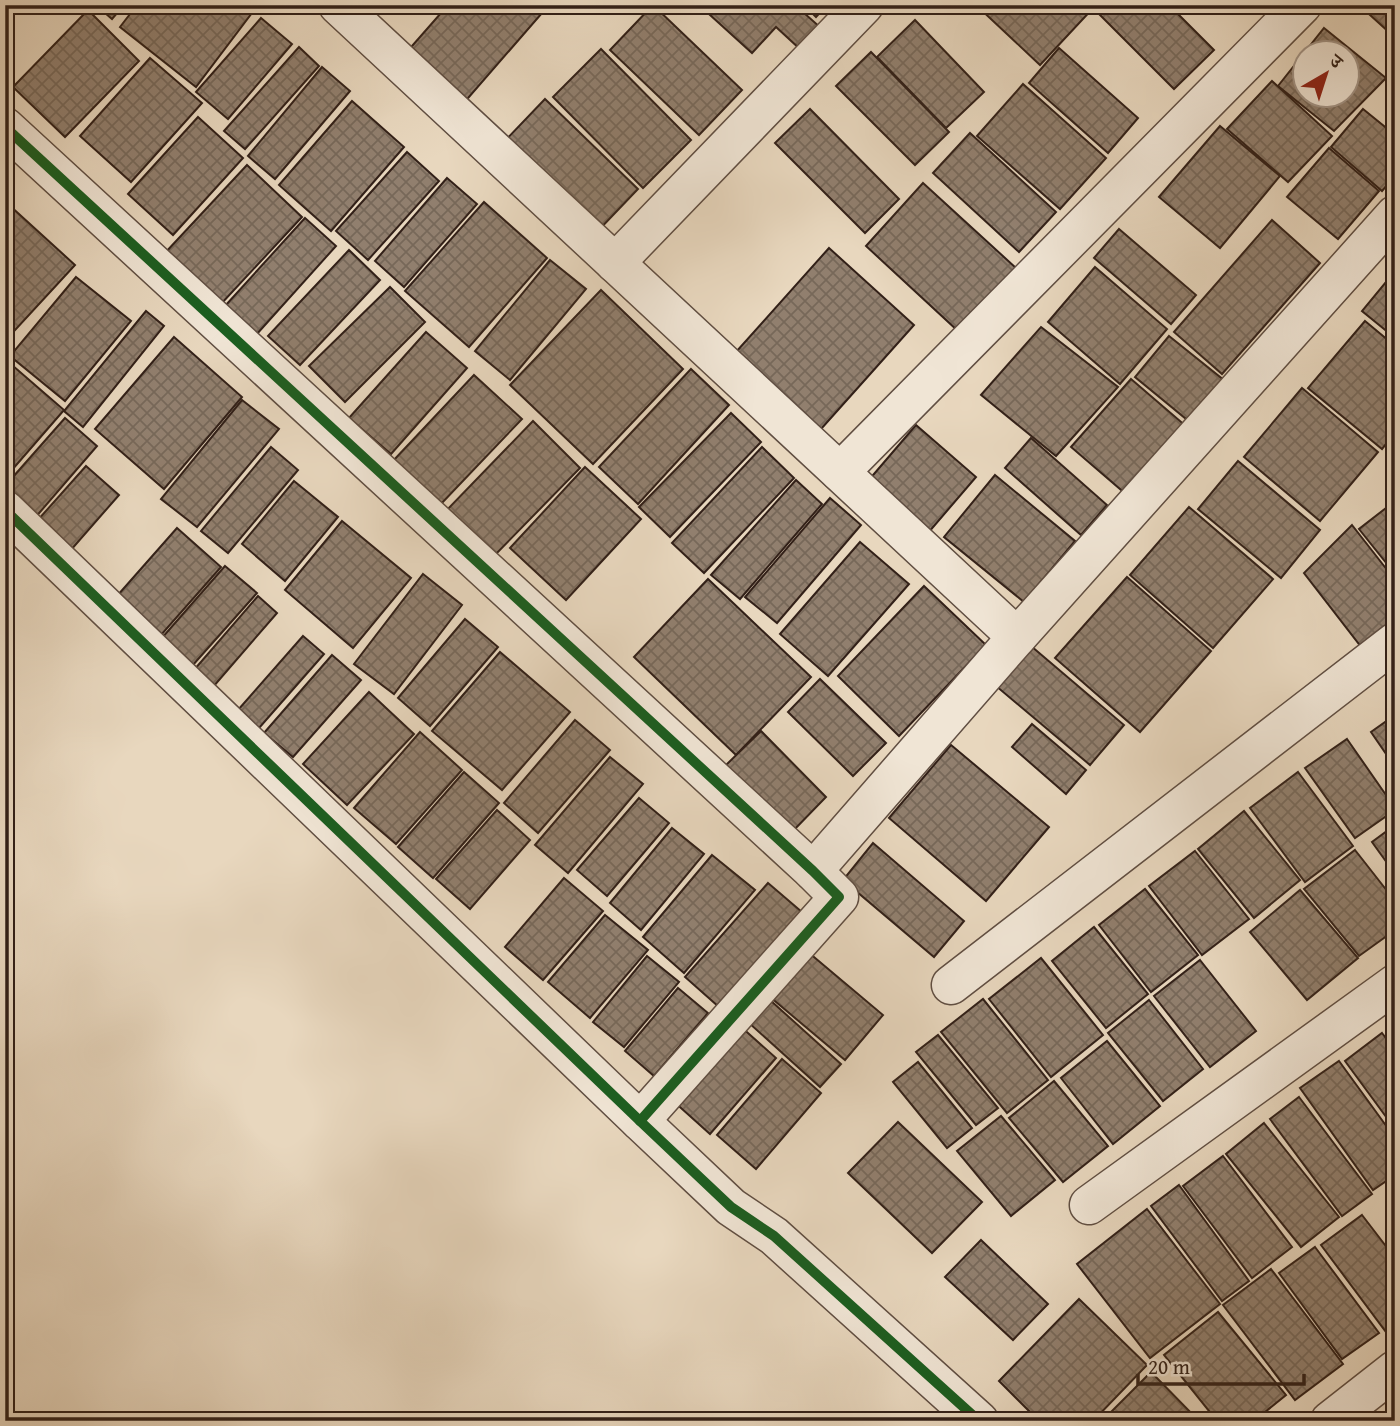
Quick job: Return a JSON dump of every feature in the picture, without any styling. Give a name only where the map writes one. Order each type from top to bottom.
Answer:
[{"type":"street","points":[[338,5],[1017,637]]},
{"type":"street","points":[[615,263],[864,5]]},
{"type":"street","points":[[840,472],[1301,5]]},
{"type":"street","points":[[5,127],[839,897],[640,1121]]},
{"type":"street","points":[[813,871],[1017,637],[1395,215]]},
{"type":"street","points":[[5,510],[640,1121],[731,1206],[774,1236],[979,1421]]},
{"type":"street","points":[[951,985],[1395,642]]},
{"type":"street","points":[[1089,1205],[1395,984]]},
{"type":"street","points":[[1330,1421],[1395,1370]]},
{"type":"building","points":[[96,5],[124,5],[112,19]]},
{"type":"building","points":[[137,5],[258,5],[196,87],[120,27]]},
{"type":"building","points":[[448,5],[549,5],[462,105],[405,54]]},
{"type":"building","points":[[653,5],[742,90],[699,135],[610,50]]},
{"type":"building","points":[[699,5],[795,5],[821,28],[801,50],[776,27],[752,53]]},
{"type":"building","points":[[804,5],[827,5],[816,17]]},
{"type":"building","points":[[976,5],[1096,5],[1040,65]]},
{"type":"building","points":[[1102,5],[1169,5],[1214,50],[1174,89],[1096,11]]},
{"type":"building","points":[[1359,5],[1395,5],[1395,29],[1391,34]]},
{"type":"building","points":[[88,10],[139,61],[65,137],[13,87]]},
{"type":"building","points":[[261,18],[292,44],[228,119],[196,92]]},
{"type":"building","points":[[915,20],[984,92],[946,128],[877,57]]},
{"type":"building","points":[[1324,28],[1336,38],[1316,38]]},
{"type":"building","points":[[299,47],[319,66],[245,149],[224,131]]},
{"type":"building","points":[[1059,48],[1138,118],[1108,153],[1029,83]]},
{"type":"building","points":[[601,49],[691,140],[643,188],[553,97]]},
{"type":"building","points":[[871,52],[949,132],[915,165],[836,86]]},
{"type":"building","points":[[150,58],[202,103],[131,182],[80,136]]},
{"type":"building","points":[[1362,59],[1386,78],[1362,102]]},
{"type":"building","points":[[322,67],[350,91],[275,179],[248,156]]},
{"type":"building","points":[[1292,68],[1292,97],[1278,86]]},
{"type":"building","points":[[1272,81],[1292,99],[1292,108],[1301,108],[1332,136],[1288,182],[1227,129]]},
{"type":"building","points":[[1023,84],[1106,158],[1060,209],[977,136]]},
{"type":"building","points":[[545,99],[638,189],[593,236],[500,146]]},
{"type":"building","points":[[352,101],[404,147],[331,231],[279,185]]},
{"type":"building","points":[[1305,108],[1357,108],[1334,131]]},
{"type":"building","points":[[810,109],[899,199],[865,233],[775,143]]},
{"type":"building","points":[[1363,109],[1395,135],[1395,176],[1382,191],[1331,147]]},
{"type":"building","points":[[198,117],[243,158],[173,235],[128,194]]},
{"type":"building","points":[[1220,126],[1280,176],[1220,248],[1159,197]]},
{"type":"building","points":[[970,133],[1056,212],[1019,252],[933,173]]},
{"type":"building","points":[[1329,148],[1379,191],[1338,239],[1287,197]]},
{"type":"building","points":[[407,152],[439,181],[368,260],[336,231]]},
{"type":"building","points":[[247,165],[302,217],[220,305],[164,254]]},
{"type":"building","points":[[447,178],[477,204],[404,287],[375,261]]},
{"type":"building","points":[[923,183],[1016,268],[958,331],[866,246]]},
{"type":"building","points":[[484,202],[547,258],[469,347],[405,291]]},
{"type":"building","points":[[8,204],[75,265],[5,341],[5,207]]},
{"type":"building","points":[[305,218],[336,246],[256,335],[225,306]]},
{"type":"building","points":[[1272,220],[1320,263],[1222,374],[1174,332]]},
{"type":"building","points":[[1119,229],[1196,295],[1171,324],[1094,258]]},
{"type":"building","points":[[829,248],[914,325],[821,429],[736,352]]},
{"type":"building","points":[[349,250],[380,280],[300,365],[268,336]]},
{"type":"building","points":[[550,260],[586,289],[510,380],[475,351]]},
{"type":"building","points":[[1095,267],[1167,329],[1120,384],[1048,322]]},
{"type":"building","points":[[1395,271],[1395,338],[1362,311]]},
{"type":"building","points":[[76,277],[131,321],[65,401],[10,356]]},
{"type":"building","points":[[390,287],[425,322],[345,402],[309,366]]},
{"type":"building","points":[[601,290],[683,369],[593,464],[510,385]]},
{"type":"building","points":[[146,311],[164,326],[83,427],[64,411]]},
{"type":"building","points":[[1365,321],[1395,346],[1395,433],[1382,449],[1308,388]]},
{"type":"building","points":[[1041,327],[1118,387],[1056,456],[981,395]]},
{"type":"building","points":[[426,332],[467,368],[391,454],[349,418]]},
{"type":"building","points":[[1169,336],[1225,381],[1191,423],[1135,377]]},
{"type":"building","points":[[174,337],[242,397],[164,489],[95,429]]},
{"type":"building","points":[[5,359],[64,410],[5,478]]},
{"type":"building","points":[[691,369],[729,405],[638,504],[599,467]]},
{"type":"building","points":[[474,375],[522,419],[439,506],[392,462]]},
{"type":"building","points":[[1131,379],[1187,427],[1127,495],[1071,447]]},
{"type":"building","points":[[1302,388],[1378,452],[1320,521],[1244,457]]},
{"type":"building","points":[[242,400],[279,429],[197,527],[161,499]]},
{"type":"building","points":[[731,413],[761,442],[670,537],[639,507]]},
{"type":"building","points":[[65,418],[97,446],[34,519],[5,494],[5,486]]},
{"type":"building","points":[[533,421],[580,468],[491,559],[444,513]]},
{"type":"building","points":[[916,425],[976,477],[928,533],[868,481]]},
{"type":"building","points":[[1031,438],[1107,505],[1081,535],[1005,468]]},
{"type":"building","points":[[271,447],[298,470],[228,553],[201,531]]},
{"type":"building","points":[[762,447],[794,478],[704,573],[672,543]]},
{"type":"building","points":[[1238,461],[1320,530],[1281,578],[1198,509]]},
{"type":"building","points":[[86,466],[119,495],[70,551],[37,521]]},
{"type":"building","points":[[585,467],[641,519],[566,600],[510,548]]},
{"type":"building","points":[[995,475],[1075,541],[1024,602],[944,537]]},
{"type":"building","points":[[796,480],[822,504],[740,599],[711,575]]},
{"type":"building","points":[[294,481],[338,517],[285,581],[242,544]]},
{"type":"building","points":[[830,498],[861,525],[777,623],[745,597]]},
{"type":"building","points":[[1395,501],[1395,574],[1359,529]]},
{"type":"building","points":[[1189,507],[1273,579],[1213,648],[1130,575]]},
{"type":"building","points":[[342,521],[411,578],[353,648],[285,590]]},
{"type":"building","points":[[1352,525],[1395,580],[1395,622],[1362,648],[1304,573]]},
{"type":"building","points":[[177,528],[221,567],[161,635],[117,596]]},
{"type":"building","points":[[860,542],[909,584],[828,676],[780,634]]},
{"type":"building","points":[[225,566],[257,593],[192,666],[161,639]]},
{"type":"building","points":[[423,574],[462,605],[394,694],[354,664]]},
{"type":"building","points":[[1127,577],[1211,651],[1140,732],[1055,658]]},
{"type":"building","points":[[708,579],[811,677],[736,755],[634,657]]},
{"type":"building","points":[[924,586],[986,645],[899,736],[838,676]]},
{"type":"building","points":[[258,596],[277,613],[213,687],[194,670]]},
{"type":"building","points":[[465,619],[498,647],[430,726],[398,698]]},
{"type":"building","points":[[303,636],[324,654],[259,728],[238,710]]},
{"type":"building","points":[[1031,646],[1124,725],[1090,765],[996,686]]},
{"type":"building","points":[[500,652],[570,712],[502,790],[432,731]]},
{"type":"building","points":[[332,655],[361,680],[293,757],[264,733]]},
{"type":"building","points":[[820,679],[886,743],[853,776],[788,712]]},
{"type":"building","points":[[369,692],[414,734],[347,805],[303,764]]},
{"type":"building","points":[[1395,715],[1395,767],[1371,732]]},
{"type":"building","points":[[575,720],[610,750],[538,833],[504,803]]},
{"type":"building","points":[[1032,724],[1086,770],[1066,794],[1012,747]]},
{"type":"building","points":[[761,731],[826,797],[790,834],[724,767]]},
{"type":"building","points":[[420,732],[462,770],[396,844],[354,808]]},
{"type":"building","points":[[1347,739],[1395,808],[1355,838],[1305,768]]},
{"type":"building","points":[[951,745],[1049,827],[986,901],[889,818]]},
{"type":"building","points":[[610,757],[643,784],[568,873],[535,845]]},
{"type":"building","points":[[464,772],[499,803],[433,878],[398,847]]},
{"type":"building","points":[[1298,772],[1353,846],[1305,882],[1250,808]]},
{"type":"building","points":[[639,798],[669,823],[607,896],[577,870]]},
{"type":"building","points":[[497,810],[530,840],[470,909],[436,879]]},
{"type":"building","points":[[1244,811],[1300,880],[1254,918],[1198,849]]},
{"type":"building","points":[[1395,825],[1395,874],[1372,842]]},
{"type":"building","points":[[672,828],[704,854],[641,930],[610,903]]},
{"type":"building","points":[[873,843],[964,921],[934,957],[843,880]]},
{"type":"building","points":[[1355,850],[1395,901],[1395,930],[1359,956],[1304,889]]},
{"type":"building","points":[[1195,851],[1249,919],[1202,955],[1149,886]]},
{"type":"building","points":[[712,855],[755,890],[684,973],[643,937]]},
{"type":"building","points":[[564,878],[603,911],[543,980],[505,947]]},
{"type":"building","points":[[768,883],[802,912],[719,1007],[685,977]]},
{"type":"building","points":[[1145,889],[1198,955],[1151,992],[1099,925]]},
{"type":"building","points":[[1300,890],[1358,958],[1307,1000],[1250,932]]},
{"type":"building","points":[[605,915],[648,950],[590,1018],[548,982]]},
{"type":"building","points":[[1094,927],[1148,994],[1106,1028],[1052,961]]},
{"type":"building","points":[[808,952],[883,1015],[845,1060],[770,997]]},
{"type":"building","points":[[647,956],[679,982],[624,1047],[593,1022]]},
{"type":"building","points":[[1041,958],[1103,1035],[1051,1077],[989,999]]},
{"type":"building","points":[[1200,960],[1256,1031],[1210,1067],[1154,996]]},
{"type":"building","points":[[678,988],[708,1013],[654,1076],[625,1051]]},
{"type":"building","points":[[983,999],[1048,1080],[1007,1113],[941,1032]]},
{"type":"building","points":[[770,1000],[841,1064],[820,1087],[749,1023]]},
{"type":"building","points":[[1149,1000],[1203,1069],[1163,1101],[1108,1033]]},
{"type":"building","points":[[739,1025],[776,1058],[710,1134],[672,1100]]},
{"type":"building","points":[[1382,1033],[1395,1050],[1395,1129],[1345,1061]]},
{"type":"building","points":[[938,1035],[998,1108],[976,1125],[916,1052]]},
{"type":"building","points":[[1107,1041],[1160,1106],[1113,1144],[1061,1078]]},
{"type":"building","points":[[782,1059],[821,1093],[756,1169],[717,1135]]},
{"type":"building","points":[[1339,1061],[1395,1138],[1395,1175],[1373,1190],[1300,1088]]},
{"type":"building","points":[[918,1062],[972,1128],[947,1148],[893,1082]]},
{"type":"building","points":[[1054,1081],[1108,1146],[1063,1182],[1009,1118]]},
{"type":"building","points":[[1299,1097],[1372,1194],[1342,1216],[1270,1119]]},
{"type":"building","points":[[1001,1116],[1055,1180],[1011,1216],[957,1151]]},
{"type":"building","points":[[898,1122],[982,1202],[932,1253],[848,1173]]},
{"type":"building","points":[[1264,1123],[1339,1217],[1301,1247],[1226,1154]]},
{"type":"building","points":[[1223,1156],[1292,1247],[1252,1278],[1183,1186]]},
{"type":"building","points":[[1179,1185],[1249,1281],[1222,1301],[1151,1206]]},
{"type":"building","points":[[1147,1209],[1220,1304],[1150,1358],[1077,1264]]},
{"type":"building","points":[[1362,1215],[1395,1258],[1395,1325],[1386,1332],[1321,1245]]},
{"type":"building","points":[[981,1240],[1048,1304],[1013,1340],[945,1277]]},
{"type":"building","points":[[1315,1247],[1379,1333],[1342,1359],[1279,1273]]},
{"type":"building","points":[[1271,1269],[1343,1364],[1295,1400],[1223,1305]]},
{"type":"building","points":[[1079,1299],[1147,1365],[1093,1421],[1039,1421],[999,1381]]},
{"type":"building","points":[[1218,1312],[1286,1395],[1254,1421],[1217,1421],[1164,1355]]},
{"type":"building","points":[[1151,1372],[1199,1421],[1102,1421]]},
{"type":"cycle path","points":[[5,127],[839,897],[640,1121]]},
{"type":"cycle path","points":[[5,510],[731,1207],[774,1236],[979,1421]]}]
